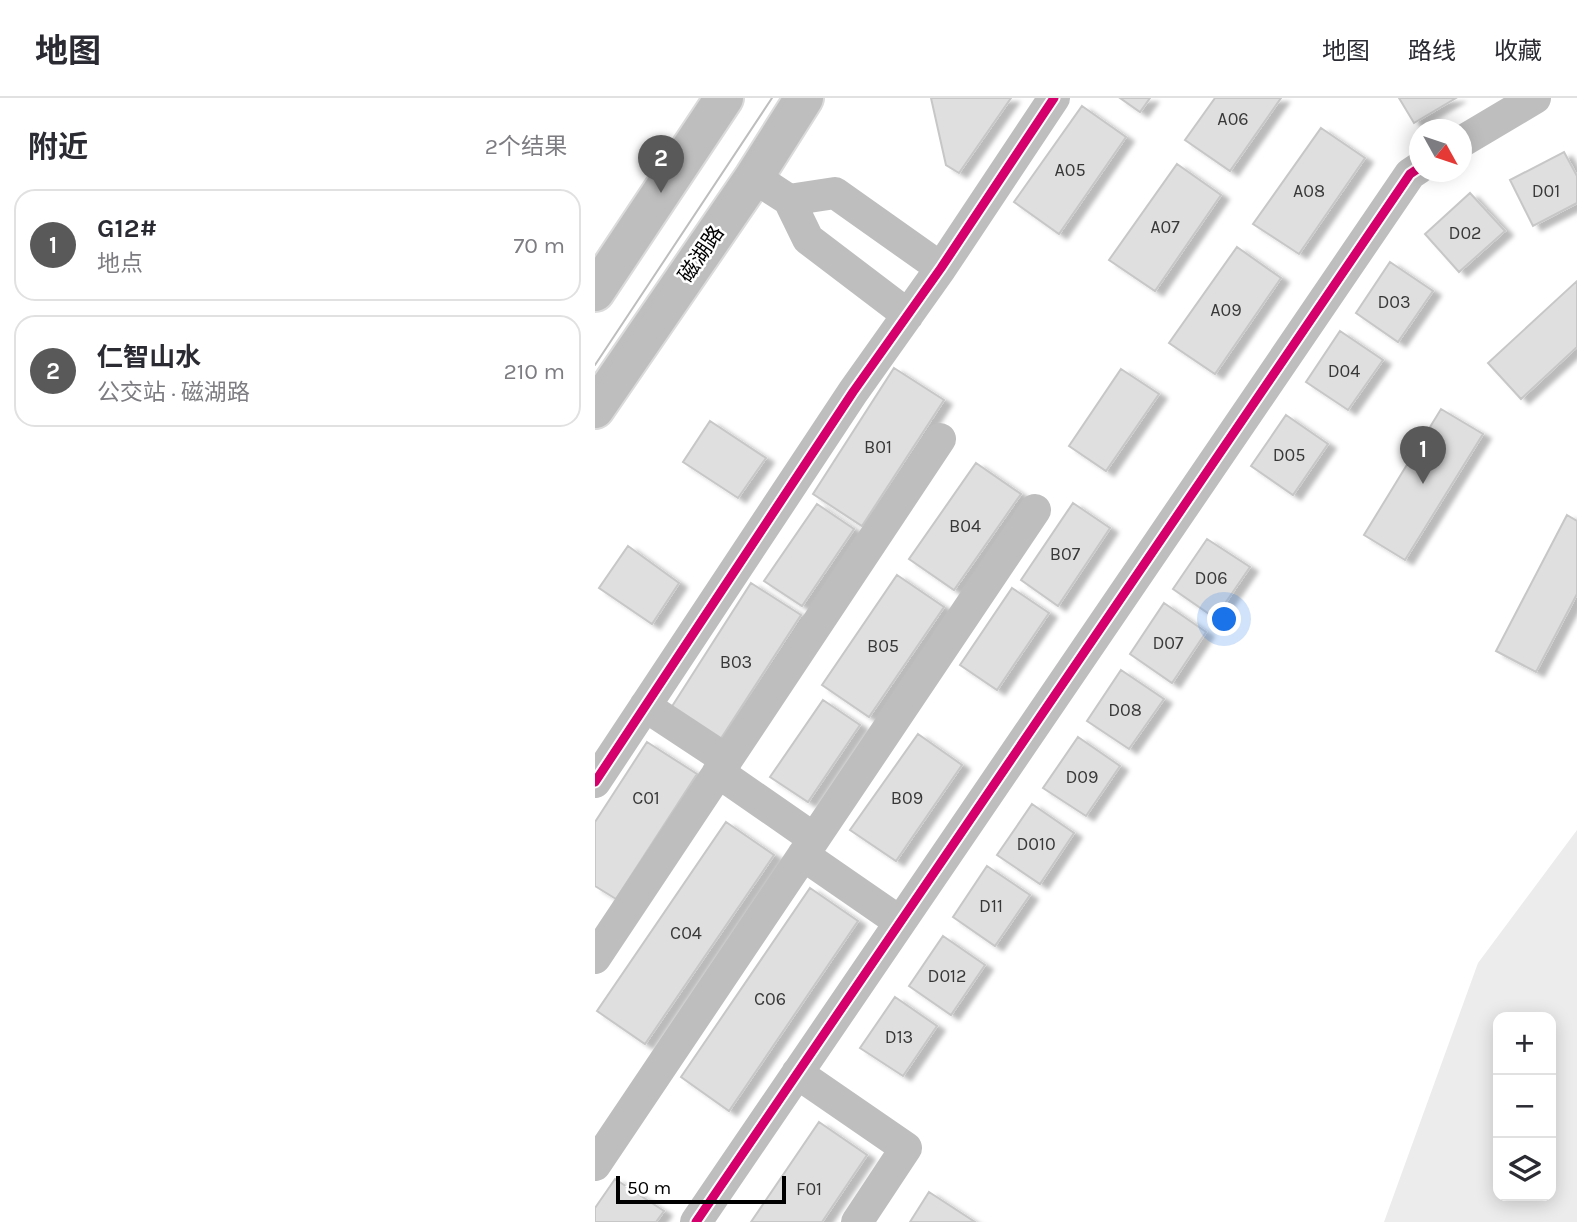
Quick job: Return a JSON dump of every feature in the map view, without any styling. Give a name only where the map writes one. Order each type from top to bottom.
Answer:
[{"type":"main road","points":[[595,292],[724,98]]},
{"type":"main road","name":"磁湖路","points":[[595,409],[754,177],[804,98]]},
{"type":"street","points":[[595,782],[853,392],[941,268],[1054,98]]},
{"type":"street","points":[[1472,135],[1535,98]]},
{"type":"street","points":[[696,1222],[1409,175]]},
{"type":"street","points":[[754,177],[789,200],[808,239],[908,315]]},
{"type":"street","points":[[789,200],[835,193],[941,268]]},
{"type":"street","points":[[595,958],[940,439]]},
{"type":"street","points":[[595,1165],[1035,510]]},
{"type":"street","points":[[646,706],[723,766],[808,847],[900,922]]},
{"type":"street","points":[[797,1073],[906,1148],[857,1222]]},
{"type":"shaded area","points":[[1577,830],[1577,1222],[1384,1222],[1478,963]]},
{"type":"building","points":[[931,98],[1011,98],[959,173],[946,165]]},
{"type":"building","points":[[1120,98],[1150,98],[1140,112]]},
{"type":"building","points":[[1215,98],[1281,98],[1230,171],[1185,140]]},
{"type":"building","points":[[1399,98],[1456,98],[1421,119],[1412,119]]},
{"type":"building","points":[[1082,106],[1126,137],[1059,234],[1014,202]]},
{"type":"building","points":[[1321,128],[1365,158],[1299,254],[1253,224]]},
{"type":"building","points":[[1564,152],[1577,176],[1577,203],[1533,226],[1510,180]]},
{"type":"building","points":[[1177,164],[1221,195],[1155,291],[1109,260]]},
{"type":"building","points":[[1470,193],[1505,231],[1459,272],[1425,234]]},
{"type":"building","points":[[1237,247],[1281,278],[1215,374],[1169,343]]},
{"type":"building","points":[[1390,262],[1433,291],[1398,342],[1356,313]]},
{"type":"building","points":[[1577,281],[1577,347],[1521,399],[1488,363]]},
{"type":"building","points":[[1340,331],[1383,360],[1348,410],[1306,382]]},
{"type":"building","points":[[894,368],[944,400],[862,526],[813,494]]},
{"type":"building","points":[[1121,369],[1159,394],[1106,471],[1069,446]]},
{"type":"building","points":[[1441,409],[1483,434],[1405,560],[1364,535]]},
{"type":"building","points":[[1286,415],[1328,444],[1293,495],[1251,466]]},
{"type":"building","points":[[710,421],[766,458],[738,498],[683,462]]},
{"type":"building","points":[[976,463],[1021,494],[954,590],[909,559]]},
{"type":"building","points":[[1073,503],[1110,528],[1058,606],[1021,580]]},
{"type":"building","points":[[817,504],[854,529],[802,606],[764,581]]},
{"type":"building","points":[[1567,515],[1577,521],[1577,594],[1536,672],[1496,651]]},
{"type":"building","points":[[1207,539],[1250,567],[1215,618],[1173,589]]},
{"type":"building","points":[[628,546],[679,583],[652,624],[599,588]]},
{"type":"building","points":[[897,575],[944,607],[869,717],[822,685]]},
{"type":"building","points":[[751,583],[801,615],[720,740],[671,708]]},
{"type":"building","points":[[1012,588],[1049,613],[997,690],[960,665]]},
{"type":"building","points":[[1164,603],[1206,632],[1172,683],[1130,654]]},
{"type":"building","points":[[1121,670],[1164,699],[1129,749],[1087,721]]},
{"type":"building","points":[[823,700],[860,725],[808,802],[770,777]]},
{"type":"building","points":[[918,734],[962,765],[896,861],[850,830]]},
{"type":"building","points":[[1078,737],[1120,766],[1086,816],[1043,788]]},
{"type":"building","points":[[647,742],[697,774],[616,899],[595,886],[595,822]]},
{"type":"building","points":[[1032,804],[1074,833],[1040,884],[997,855]]},
{"type":"building","points":[[726,822],[774,855],[645,1044],[597,1011]]},
{"type":"building","points":[[987,866],[1030,895],[995,946],[953,917]]},
{"type":"building","points":[[810,888],[858,921],[729,1111],[681,1077]]},
{"type":"building","points":[[943,936],[985,965],[951,1015],[909,986]]},
{"type":"building","points":[[895,997],[937,1026],[903,1076],[860,1048]]},
{"type":"building","points":[[819,1122],[867,1155],[822,1222],[751,1222]]},
{"type":"building","points":[[615,1179],[664,1211],[656,1222],[595,1222],[595,1208]]},
{"type":"building","points":[[929,1192],[975,1222],[910,1222]]},
{"type":"tram line","points":[[595,365],[772,98]]},
{"type":"tram line","points":[[595,388],[787,98]]},
{"type":"cycle path","points":[[595,782],[853,392],[941,268],[1054,98]]},
{"type":"cycle path","points":[[696,1222],[1409,175]]},
{"type":"place","name":"仁智山水","points":[[661,193]]},
{"type":"place","name":"G12#","points":[[1423,484]]}]
